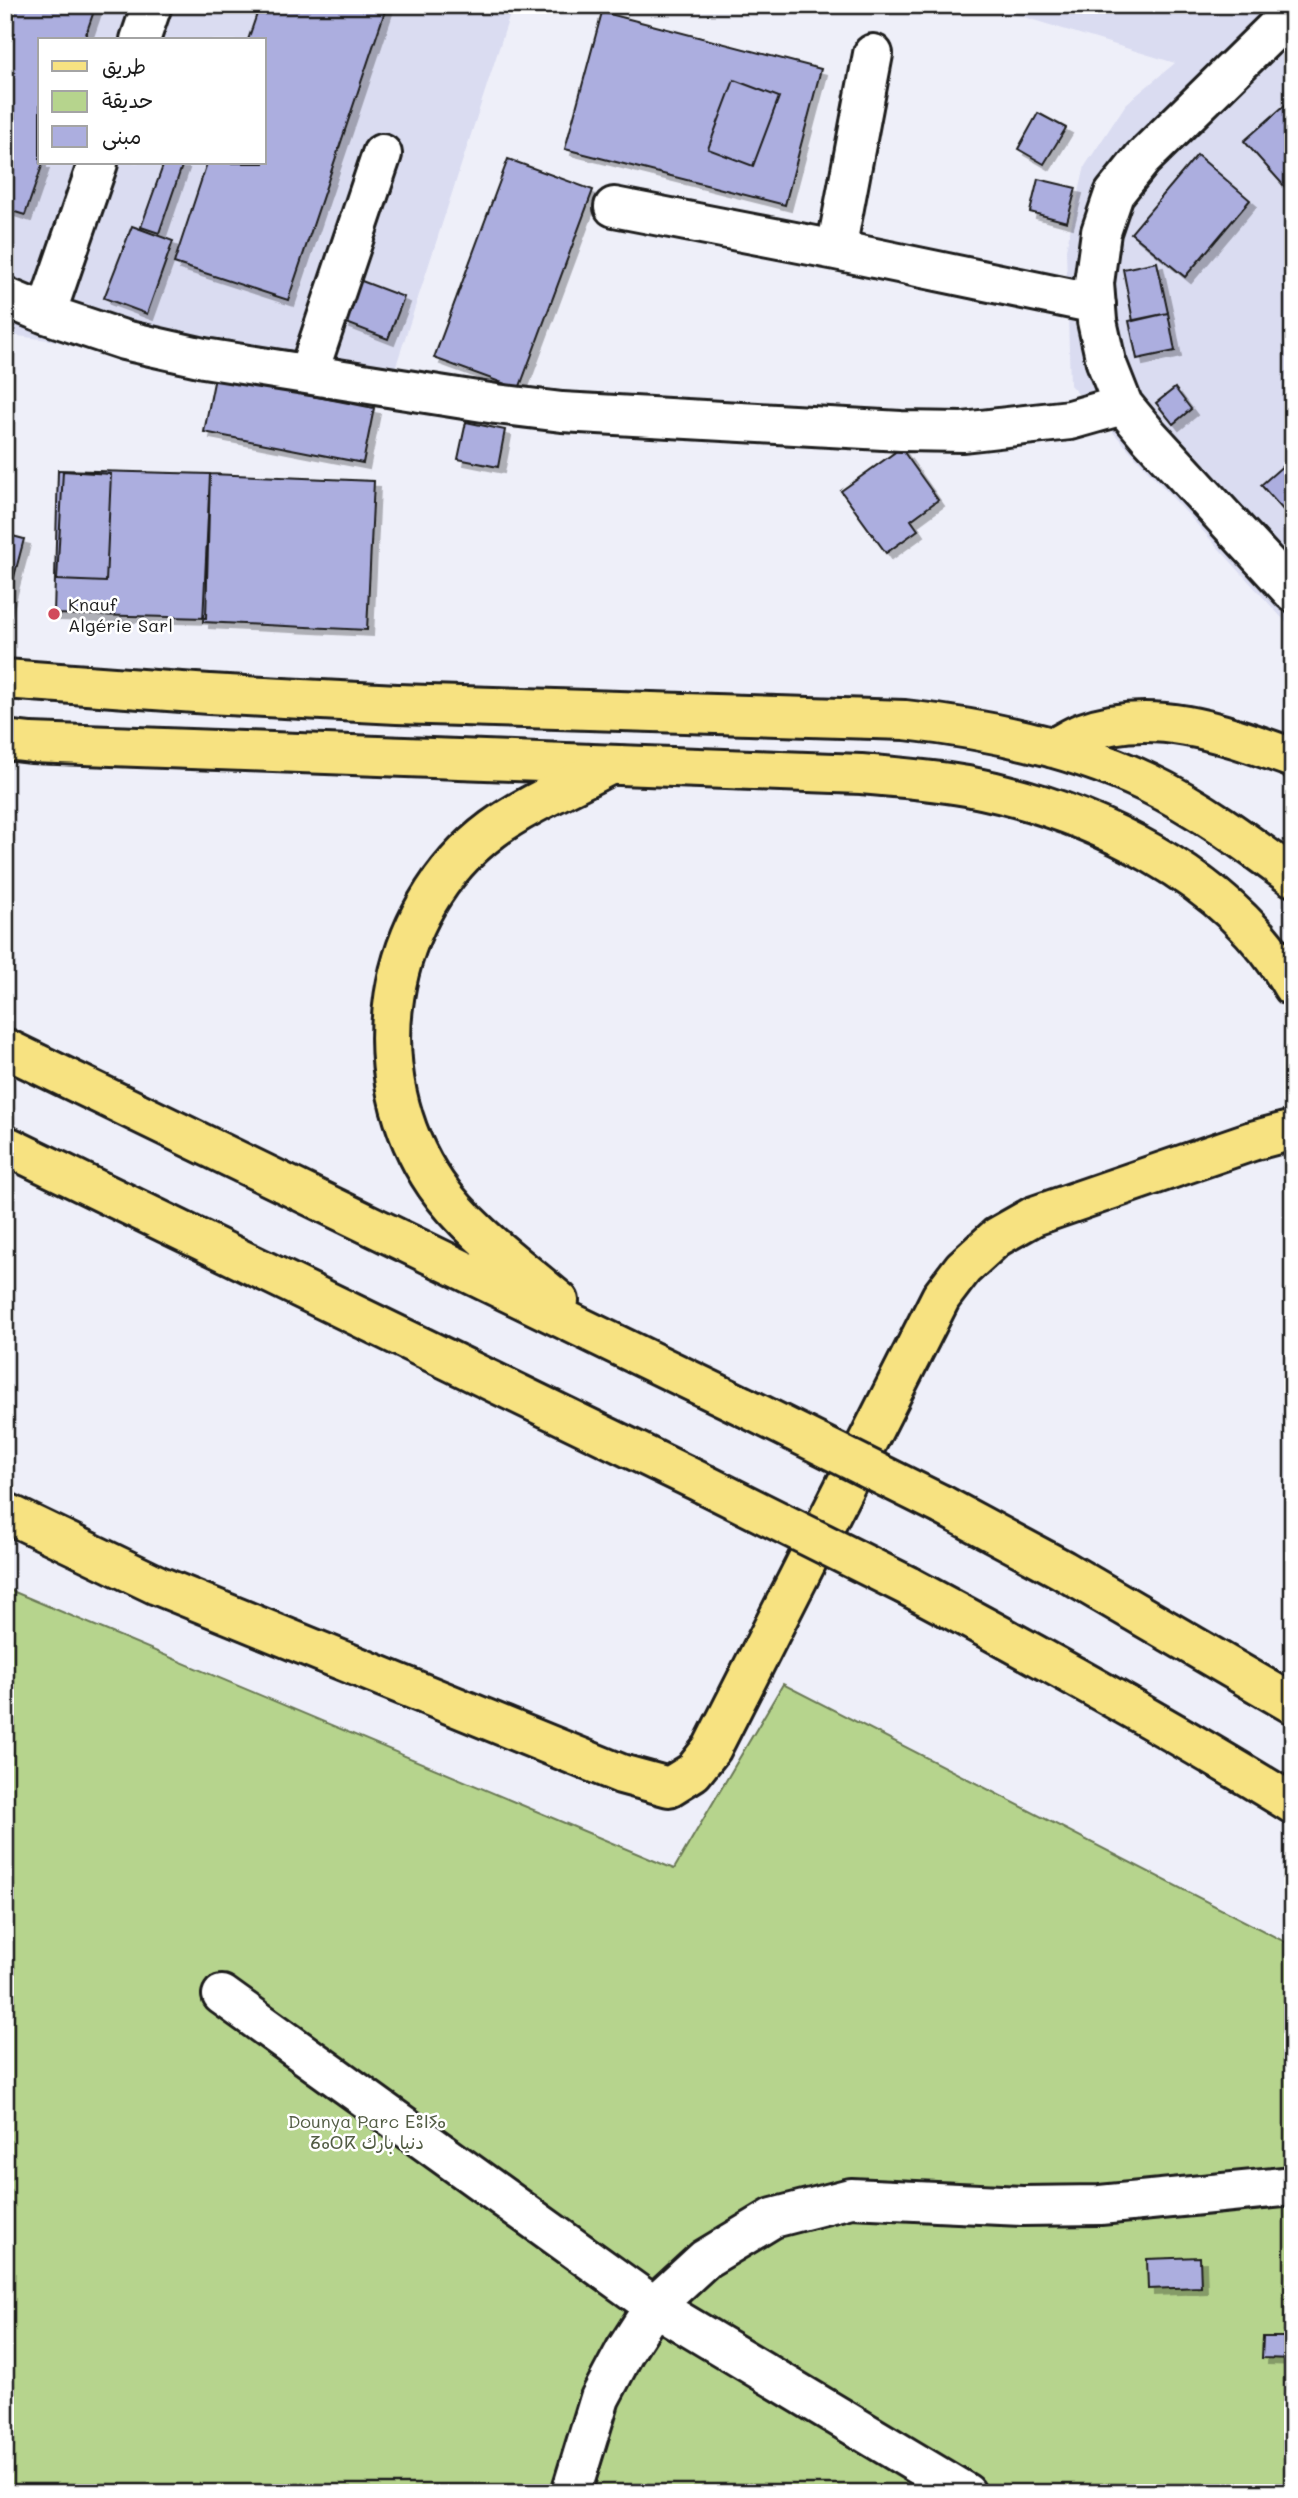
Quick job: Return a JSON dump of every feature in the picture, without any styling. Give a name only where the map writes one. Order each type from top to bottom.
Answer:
[{"type":"main road","points":[[5,679],[397,704],[905,719],[957,726],[1053,748],[1148,783],[1186,803],[1293,877]]},
{"type":"main road","points":[[1053,748],[1082,733],[1117,724],[1150,722],[1184,724],[1243,740],[1293,758]]},
{"type":"main road","points":[[5,740],[914,778],[968,786],[1071,816],[1120,837],[1186,874],[1226,906],[1253,933],[1284,971],[1293,987]]},
{"type":"main road","points":[[601,1337],[486,1238],[460,1213],[437,1185],[418,1154],[404,1121],[394,1087],[390,1051],[391,1015],[407,944],[442,881],[466,853],[493,830],[523,810],[609,765]]},
{"type":"main road","points":[[5,1048],[942,1505],[1063,1570],[1293,1704]]},
{"type":"main road","points":[[5,1512],[146,1580],[234,1618],[621,1774],[669,1787],[692,1772],[712,1748],[942,1297],[963,1268],[997,1237],[1034,1216],[1252,1141],[1293,1130]]},
{"type":"main road","points":[[5,1145],[704,1484],[908,1586],[1044,1658],[1293,1804]]},
{"type":"main road","points":[[1253,1680],[1293,1676]]},
{"type":"lane","points":[[141,38],[152,5]]},
{"type":"lane","points":[[1293,11],[1142,159],[1114,194],[1101,232],[1094,283],[1097,321],[1106,362],[1123,405],[1293,592]]},
{"type":"lane","points":[[836,250],[873,54]]},
{"type":"lane","points":[[308,374],[382,154]]},
{"type":"lane","points":[[46,314],[98,164]]},
{"type":"lane","points":[[614,208],[836,250],[1096,304]]},
{"type":"lane","points":[[5,297],[124,340],[204,358],[562,412],[962,432],[1070,420],[1123,405]]},
{"type":"lane","points":[[222,1995],[654,2306],[966,2493]]},
{"type":"lane","points":[[571,2493],[600,2398],[625,2351],[654,2306],[705,2259],[773,2218],[851,2198],[1022,2206],[1100,2205],[1293,2186]]},
{"type":"shaded area","points":[[5,5],[513,5],[394,372],[287,371],[10,335],[14,606],[5,605]]},
{"type":"shaded area","points":[[984,5],[1293,5],[1293,630],[1070,385],[1066,249],[1085,166],[1126,104],[1175,63]]},
{"type":"green space","name":"Dounya Parc ⴹⵓⵏⵢⴰ ⵒⴰⵔⴽ دنيا بارك","points":[[5,1588],[674,1869],[783,1684],[1293,1946],[1293,2493],[5,2493]]},
{"type":"building","points":[[5,5],[96,5],[85,38],[38,38],[38,164],[43,164],[25,215],[5,209]]},
{"type":"building","points":[[260,5],[387,5],[288,300],[174,263],[207,164],[266,164],[266,38],[249,38]]},
{"type":"building","points":[[602,12],[821,69],[785,205],[565,149]]},
{"type":"building","points":[[734,80],[779,97],[753,166],[708,149]]},
{"type":"building","points":[[1293,98],[1293,196],[1244,141]]},
{"type":"building","points":[[1038,113],[1066,128],[1044,164],[1018,149]]},
{"type":"building","points":[[1197,155],[1250,200],[1185,277],[1131,233]]},
{"type":"building","points":[[508,159],[593,190],[519,389],[434,358]]},
{"type":"building","points":[[164,164],[183,164],[159,233],[141,227]]},
{"type":"building","points":[[1038,179],[1076,188],[1067,222],[1030,212]]},
{"type":"building","points":[[132,226],[173,241],[147,314],[104,298]]},
{"type":"building","points":[[1157,262],[1168,313],[1133,321],[1123,269]]},
{"type":"building","points":[[359,280],[404,297],[388,339],[344,322]]},
{"type":"building","points":[[1168,313],[1175,351],[1137,359],[1129,321]]},
{"type":"building","points":[[215,377],[374,408],[363,463],[204,432]]},
{"type":"building","points":[[1175,388],[1191,409],[1173,424],[1156,403]]},
{"type":"building","points":[[466,422],[505,430],[498,467],[458,459]]},
{"type":"building","points":[[901,448],[938,500],[911,520],[918,530],[886,553],[841,491]]},
{"type":"building","points":[[1293,457],[1293,521],[1261,485]]},
{"type":"building","points":[[58,470],[210,474],[206,618],[54,614]]},
{"type":"building","points":[[63,471],[111,474],[106,582],[57,580]]},
{"type":"building","points":[[210,474],[374,481],[367,630],[203,622]]},
{"type":"building","points":[[5,534],[24,539],[5,611]]},
{"type":"building","points":[[1200,2257],[1201,2287],[1148,2289],[1147,2259]]},
{"type":"building","points":[[1263,2337],[1293,2337],[1293,2359],[1262,2358]]},
{"type":"place","name":"Knauf Algérie Sarl","points":[[54,614]]}]
